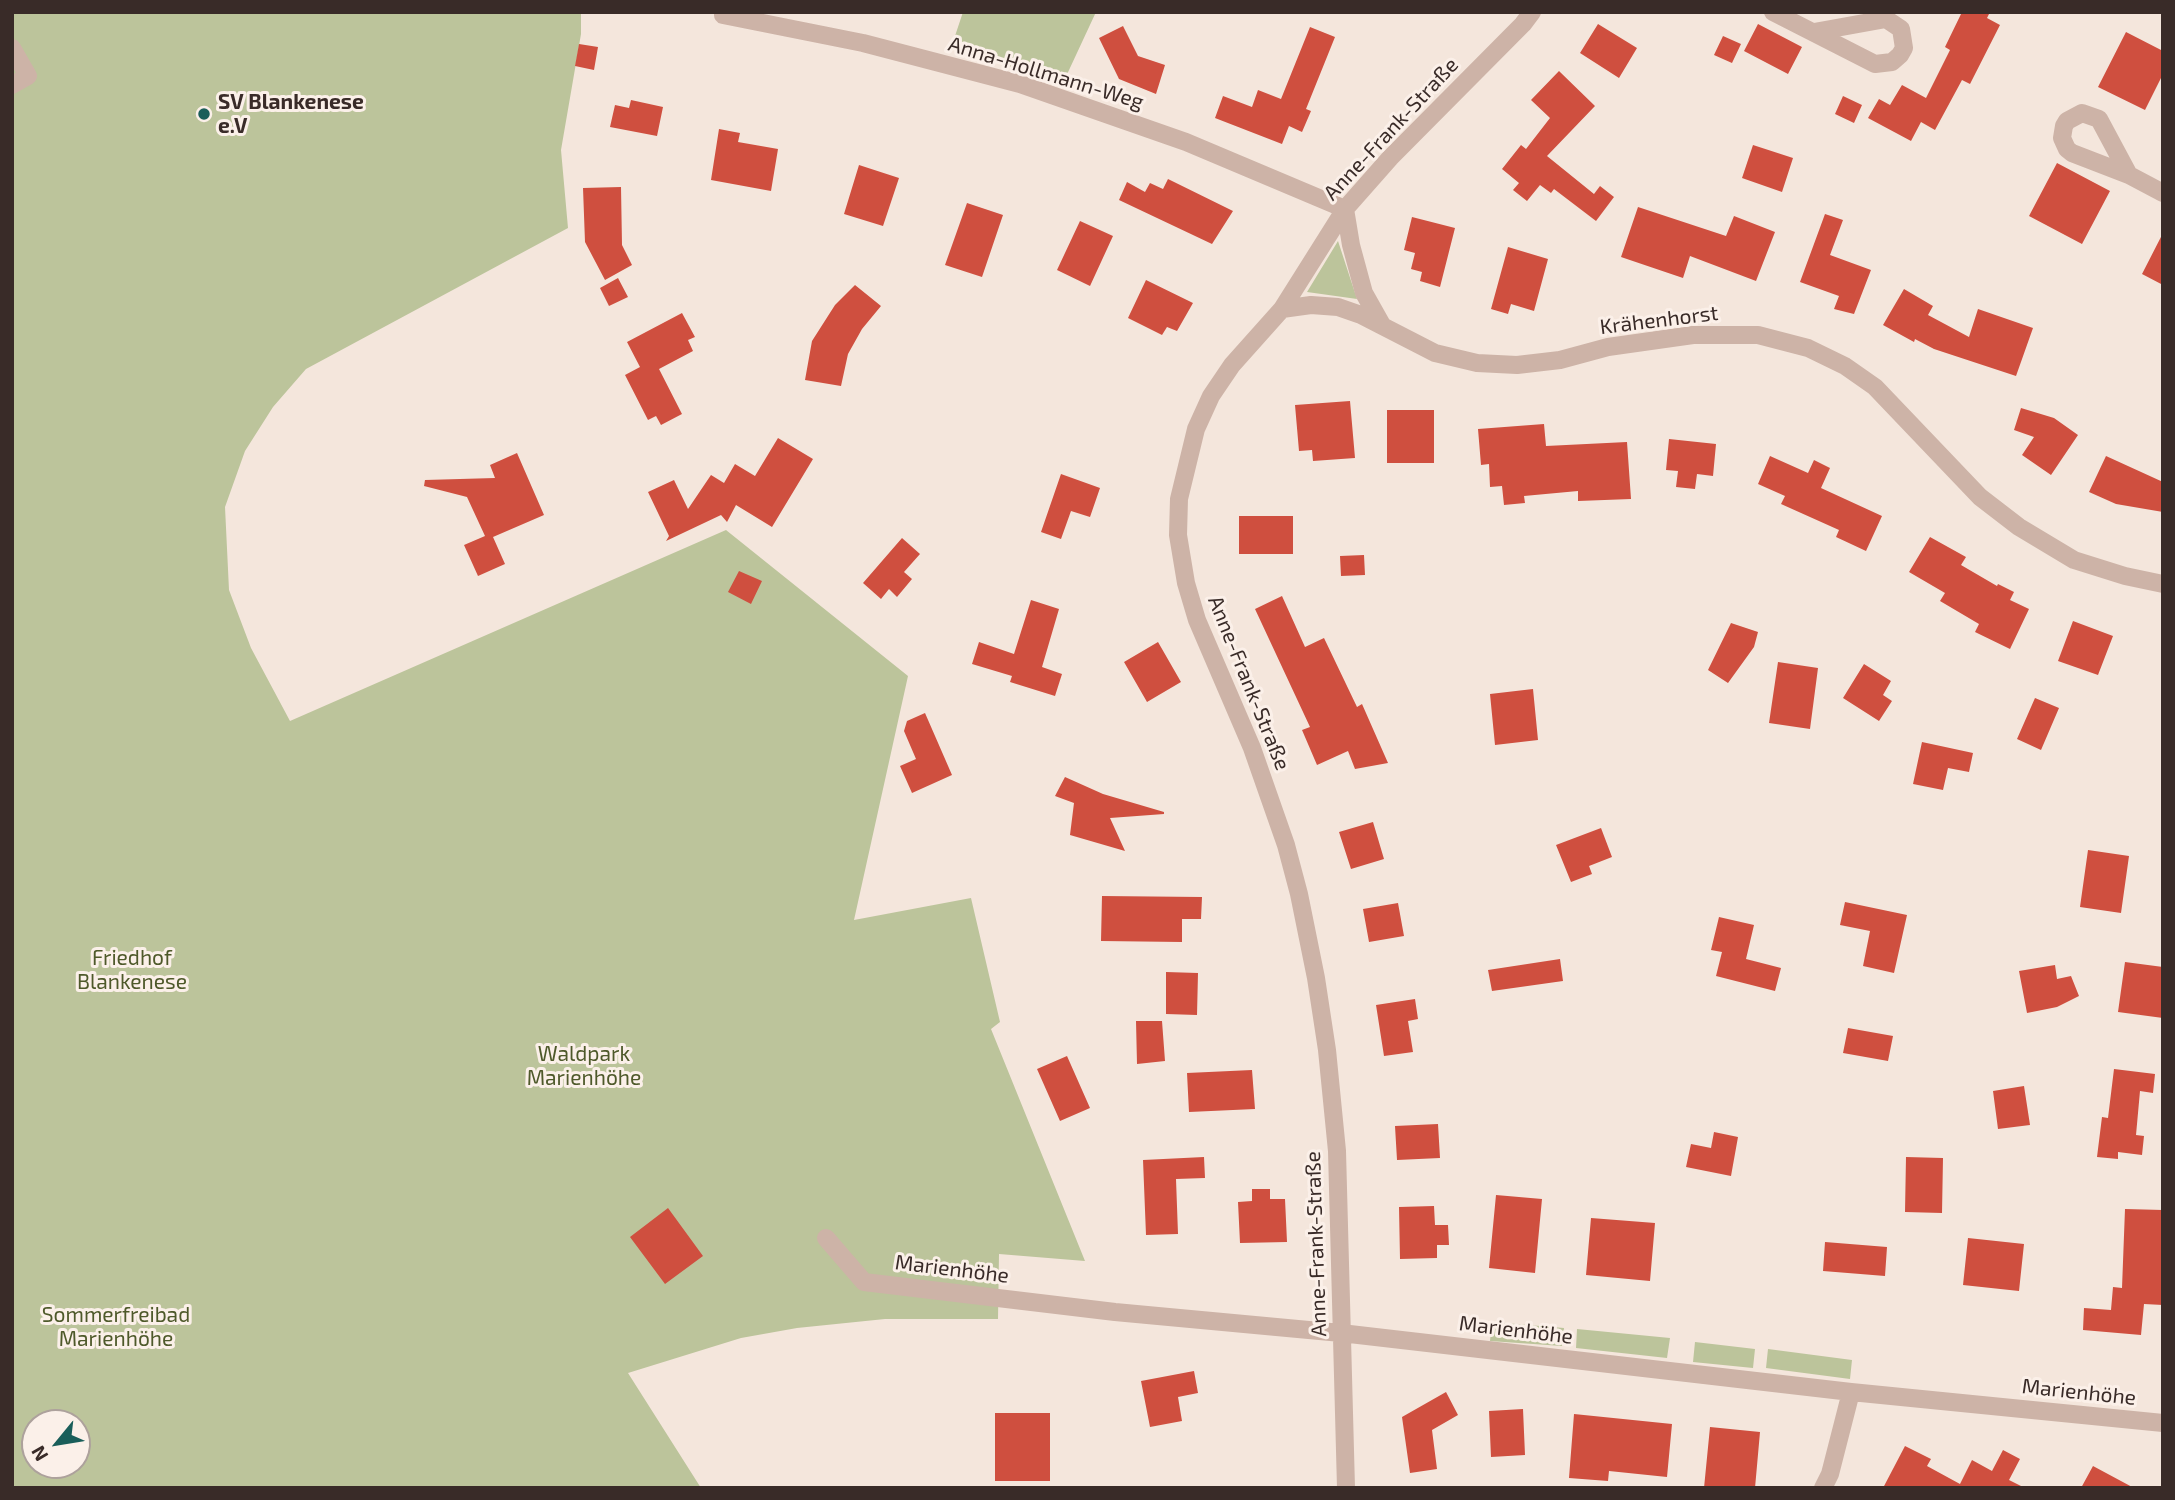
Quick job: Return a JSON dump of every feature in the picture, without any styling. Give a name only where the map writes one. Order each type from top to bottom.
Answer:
[{"type":"street","name":"Anne-Frank-Straße","points":[[1346,1488],[1337,1151],[1318,991],[1299,894],[1286,845],[1264,781],[1197,620],[1182,567],[1178,535],[1180,499],[1196,429],[1211,396],[1232,365],[1282,309],[1345,209],[1390,158],[1532,12]]},
{"type":"street","points":[[1773,12],[1814,32]]},
{"type":"street","name":"Anna-Hollmann-Weg","points":[[723,15],[863,43],[1020,84],[1186,142],[1345,209]]},
{"type":"street","points":[[12,48],[28,76],[12,85]]},
{"type":"street","points":[[2129,175],[2163,193]]},
{"type":"street","points":[[1345,209],[1364,293],[1382,325]]},
{"type":"street","name":"Krähenhorst","points":[[1282,309],[1311,305],[1338,307],[1382,325],[1435,353],[1477,363],[1517,365],[1560,360],[1608,347],[1693,335],[1758,335],[1808,348],[1845,366],[1875,387],[1980,497],[2019,527],[2074,559],[2125,576],[2163,584]]},
{"type":"street","name":"Marienhöhe","points":[[826,1238],[864,1282],[1115,1312],[1341,1333],[1851,1392],[2163,1423]]},
{"type":"street","points":[[1823,1488],[1830,1474],[1851,1392]]},
{"type":"green space","name":"Waldpark Marienhöhe","points":[[12,12],[581,12],[581,34],[561,150],[568,228],[306,369],[273,407],[245,451],[225,507],[229,590],[251,648],[290,721],[726,530],[908,676],[854,920],[971,898],[1000,1022],[991,1029],[1085,1261],[999,1254],[998,1319],[885,1319],[797,1328],[741,1338],[628,1373],[701,1488],[12,1488]]},
{"type":"green space","points":[[963,12],[1096,12],[1063,83],[951,48]]},
{"type":"green space","points":[[1338,241],[1357,299],[1307,292]]},
{"type":"green space","points":[[1492,1322],[1564,1328],[1562,1346],[1490,1341]]},
{"type":"green space","points":[[1577,1329],[1670,1338],[1667,1358],[1576,1348]]},
{"type":"green space","points":[[1695,1342],[1755,1349],[1753,1368],[1693,1362]]},
{"type":"green space","points":[[1768,1349],[1852,1360],[1850,1379],[1766,1368]]},
{"type":"building","points":[[1962,12],[1990,12],[1987,18],[2000,25],[1970,84],[1962,80],[1935,130],[1921,122],[1911,141],[1868,118],[1879,99],[1890,105],[1902,85],[1926,98],[1950,50],[1945,47]]},
{"type":"building","points":[[1598,24],[1637,48],[1619,78],[1580,53]]},
{"type":"building","points":[[1758,24],[1802,47],[1788,74],[1744,51]]},
{"type":"building","points":[[1123,26],[1138,56],[1165,65],[1156,94],[1119,79],[1099,38]]},
{"type":"building","points":[[1310,27],[1335,37],[1306,109],[1311,111],[1302,132],[1289,126],[1282,144],[1215,118],[1223,96],[1252,107],[1258,90],[1281,99]]},
{"type":"building","points":[[2126,32],[2163,51],[2163,74],[2145,110],[2098,87]]},
{"type":"building","points":[[1723,36],[1741,44],[1732,63],[1714,55]]},
{"type":"building","points":[[579,44],[598,47],[594,70],[575,66]]},
{"type":"building","points":[[1559,71],[1595,106],[1547,156],[1594,194],[1600,186],[1614,197],[1596,221],[1554,189],[1551,193],[1540,185],[1527,201],[1513,190],[1519,183],[1502,169],[1521,145],[1526,149],[1550,118],[1531,100]]},
{"type":"building","points":[[1843,96],[1862,105],[1854,123],[1835,114]]},
{"type":"building","points":[[631,100],[663,107],[657,136],[610,127],[615,105],[629,108]]},
{"type":"building","points":[[719,129],[740,133],[738,142],[778,149],[771,191],[711,180]]},
{"type":"building","points":[[1753,145],[1793,158],[1782,192],[1742,178]]},
{"type":"building","points":[[2057,163],[2110,191],[2082,244],[2029,216]]},
{"type":"building","points":[[859,165],[899,178],[883,226],[844,214]]},
{"type":"building","points":[[1168,179],[1233,211],[1212,244],[1119,200],[1127,182],[1145,192],[1150,183],[1163,189]]},
{"type":"building","points":[[621,187],[622,245],[632,265],[605,280],[585,242],[583,188]]},
{"type":"building","points":[[967,203],[1003,215],[982,277],[945,265]]},
{"type":"building","points":[[1638,207],[1726,236],[1734,216],[1775,232],[1756,281],[1690,256],[1683,278],[1621,257]]},
{"type":"building","points":[[1825,214],[1843,220],[1830,255],[1871,270],[1854,314],[1834,309],[1839,296],[1800,282]]},
{"type":"building","points":[[1412,217],[1455,228],[1440,287],[1420,281],[1422,272],[1411,269],[1415,253],[1404,250]]},
{"type":"building","points":[[1080,221],[1113,236],[1090,286],[1057,270]]},
{"type":"building","points":[[2163,233],[2163,285],[2142,274]]},
{"type":"building","points":[[1508,247],[1548,259],[1534,311],[1511,304],[1508,314],[1491,309]]},
{"type":"building","points":[[618,278],[628,297],[609,306],[600,288]]},
{"type":"building","points":[[1146,280],[1193,303],[1177,331],[1167,327],[1162,335],[1128,318]]},
{"type":"building","points":[[855,285],[881,306],[862,329],[848,354],[841,386],[805,380],[812,341],[835,305]]},
{"type":"building","points":[[1904,289],[1933,306],[1928,315],[1969,337],[1978,309],[2033,328],[2016,376],[1934,349],[1915,339],[1914,342],[1883,325]]},
{"type":"building","points":[[682,313],[695,337],[688,340],[693,351],[659,369],[682,414],[661,425],[656,416],[648,420],[625,375],[640,367],[627,342]]},
{"type":"building","points":[[1350,401],[1355,458],[1313,461],[1312,450],[1299,451],[1295,405]]},
{"type":"building","points":[[2021,408],[2054,418],[2078,435],[2051,475],[2022,455],[2034,437],[2014,430]]},
{"type":"building","points":[[1387,410],[1434,410],[1434,463],[1387,463]]},
{"type":"building","points":[[1544,424],[1546,446],[1627,442],[1631,499],[1578,501],[1578,491],[1524,496],[1525,503],[1504,505],[1502,486],[1490,487],[1489,464],[1481,465],[1478,429]]},
{"type":"building","points":[[778,438],[813,459],[772,527],[736,505],[727,522],[721,515],[666,541],[669,536],[648,492],[674,480],[688,509],[711,475],[724,483],[735,464],[755,476]]},
{"type":"building","points":[[1669,439],[1716,444],[1713,476],[1697,474],[1695,489],[1676,487],[1678,471],[1666,470]]},
{"type":"building","points":[[517,453],[544,515],[493,537],[505,564],[478,576],[464,545],[485,536],[467,497],[424,486],[425,480],[495,478],[490,465]]},
{"type":"building","points":[[1770,456],[1808,473],[1814,460],[1830,468],[1821,488],[1882,516],[1866,551],[1836,537],[1839,530],[1781,504],[1785,496],[1758,484]]},
{"type":"building","points":[[2106,456],[2163,482],[2163,512],[2116,504],[2089,492]]},
{"type":"building","points":[[1061,474],[1100,488],[1090,517],[1071,511],[1061,539],[1041,532]]},
{"type":"building","points":[[1239,516],[1293,516],[1293,554],[1239,554]]},
{"type":"building","points":[[1930,537],[1966,557],[1961,565],[1997,586],[1998,584],[2014,592],[2010,600],[2029,609],[2010,649],[1975,632],[1979,624],[1940,601],[1945,593],[1909,572]]},
{"type":"building","points":[[902,538],[920,554],[904,572],[912,579],[897,597],[889,589],[881,599],[863,583]]},
{"type":"building","points":[[1364,555],[1365,575],[1341,576],[1340,556]]},
{"type":"building","points":[[739,571],[762,581],[751,604],[728,592]]},
{"type":"building","points":[[1282,596],[1305,647],[1324,638],[1357,707],[1362,704],[1388,763],[1355,769],[1348,751],[1317,765],[1302,730],[1310,727],[1255,609]]},
{"type":"building","points":[[1031,600],[1059,609],[1042,667],[1062,674],[1055,696],[1010,682],[1012,676],[972,664],[979,642],[1014,654]]},
{"type":"building","points":[[2073,621],[2113,636],[2098,675],[2058,661]]},
{"type":"building","points":[[1731,623],[1758,632],[1754,647],[1728,683],[1708,670]]},
{"type":"building","points":[[1158,642],[1181,682],[1147,702],[1124,662]]},
{"type":"building","points":[[1778,662],[1818,668],[1810,729],[1769,723]]},
{"type":"building","points":[[1864,664],[1891,681],[1883,695],[1892,701],[1879,721],[1843,698]]},
{"type":"building","points":[[1533,689],[1538,740],[1495,745],[1490,694]]},
{"type":"building","points":[[2035,698],[2059,708],[2041,750],[2017,739]]},
{"type":"building","points":[[925,713],[952,775],[912,793],[900,766],[916,759],[904,731],[907,721]]},
{"type":"building","points":[[1922,742],[1973,753],[1969,772],[1948,768],[1943,790],[1913,784]]},
{"type":"building","points":[[1065,777],[1103,794],[1164,814],[1110,818],[1125,851],[1070,835],[1074,803],[1055,796]]},
{"type":"building","points":[[1373,822],[1384,859],[1351,869],[1339,832]]},
{"type":"building","points":[[1601,828],[1612,857],[1589,866],[1592,874],[1571,882],[1556,845]]},
{"type":"building","points":[[2088,850],[2129,856],[2121,913],[2080,907]]},
{"type":"building","points":[[1102,896],[1202,897],[1201,919],[1182,919],[1182,942],[1101,941]]},
{"type":"building","points":[[1845,902],[1907,915],[1894,973],[1863,966],[1870,931],[1840,925]]},
{"type":"building","points":[[1398,903],[1404,936],[1369,942],[1363,909]]},
{"type":"building","points":[[1719,917],[1754,925],[1746,959],[1781,968],[1775,991],[1716,976],[1722,952],[1711,950]]},
{"type":"building","points":[[1560,959],[1563,981],[1492,991],[1488,970]]},
{"type":"building","points":[[2125,962],[2163,967],[2163,1018],[2118,1012]]},
{"type":"building","points":[[2055,965],[2057,979],[2071,976],[2079,996],[2057,1007],[2027,1013],[2019,971]]},
{"type":"building","points":[[1166,972],[1198,973],[1197,1015],[1166,1014]]},
{"type":"building","points":[[1415,999],[1418,1019],[1408,1021],[1413,1052],[1384,1056],[1376,1005]]},
{"type":"building","points":[[1136,1021],[1162,1021],[1165,1061],[1137,1064]]},
{"type":"building","points":[[1848,1028],[1893,1036],[1888,1061],[1843,1053]]},
{"type":"building","points":[[1067,1056],[1090,1108],[1060,1121],[1037,1069]]},
{"type":"building","points":[[2114,1069],[2155,1074],[2153,1093],[2140,1091],[2136,1135],[2144,1136],[2142,1155],[2118,1152],[2118,1159],[2097,1157],[2102,1117],[2108,1118]]},
{"type":"building","points":[[1252,1070],[1255,1109],[1189,1112],[1187,1073]]},
{"type":"building","points":[[2024,1086],[2030,1125],[1998,1129],[1993,1091]]},
{"type":"building","points":[[1438,1124],[1440,1158],[1397,1160],[1395,1126]]},
{"type":"building","points":[[1714,1132],[1738,1137],[1731,1176],[1686,1167],[1691,1144],[1711,1148]]},
{"type":"building","points":[[1204,1157],[1205,1178],[1176,1179],[1178,1234],[1146,1235],[1143,1160]]},
{"type":"building","points":[[1906,1157],[1943,1158],[1942,1213],[1905,1212]]},
{"type":"building","points":[[1252,1189],[1270,1189],[1270,1199],[1285,1199],[1287,1242],[1240,1243],[1238,1202],[1252,1201]]},
{"type":"building","points":[[1496,1195],[1542,1199],[1535,1273],[1489,1268]]},
{"type":"building","points":[[1434,1206],[1435,1225],[1448,1225],[1449,1245],[1437,1245],[1437,1258],[1400,1259],[1399,1207]]},
{"type":"building","points":[[668,1208],[703,1256],[665,1284],[630,1237]]},
{"type":"building","points":[[2125,1209],[2163,1210],[2163,1305],[2144,1304],[2141,1335],[2083,1330],[2084,1308],[2111,1310],[2113,1287],[2122,1288]]},
{"type":"building","points":[[1591,1218],[1655,1223],[1650,1281],[1586,1275]]},
{"type":"building","points":[[1968,1238],[2024,1244],[2019,1291],[1963,1285]]},
{"type":"building","points":[[1825,1242],[1887,1247],[1885,1276],[1823,1271]]},
{"type":"building","points":[[1194,1371],[1198,1393],[1178,1397],[1182,1421],[1150,1427],[1141,1381]]},
{"type":"building","points":[[1446,1392],[1458,1415],[1432,1430],[1437,1469],[1410,1473],[1402,1417]]},
{"type":"building","points":[[1523,1409],[1525,1455],[1491,1457],[1489,1411]]},
{"type":"building","points":[[995,1413],[1050,1413],[1050,1481],[995,1481]]},
{"type":"building","points":[[1574,1414],[1672,1424],[1667,1477],[1609,1471],[1608,1481],[1569,1478]]},
{"type":"building","points":[[1710,1427],[1760,1432],[1755,1488],[1704,1488]]},
{"type":"building","points":[[1905,1446],[1931,1459],[1927,1466],[1960,1484],[1972,1460],[1992,1471],[2003,1450],[2020,1459],[2009,1480],[2025,1488],[1883,1488]]},
{"type":"building","points":[[2093,1466],[2134,1488],[2081,1488]]},
{"type":"place","name":"SV Blankenese e.V","points":[[204,114]]},
{"type":"park label","name":"Friedhof Blankenese","points":[[132,970]]},
{"type":"park label","name":"Sommerfreibad Marienhöhe","points":[[116,1327]]}]
